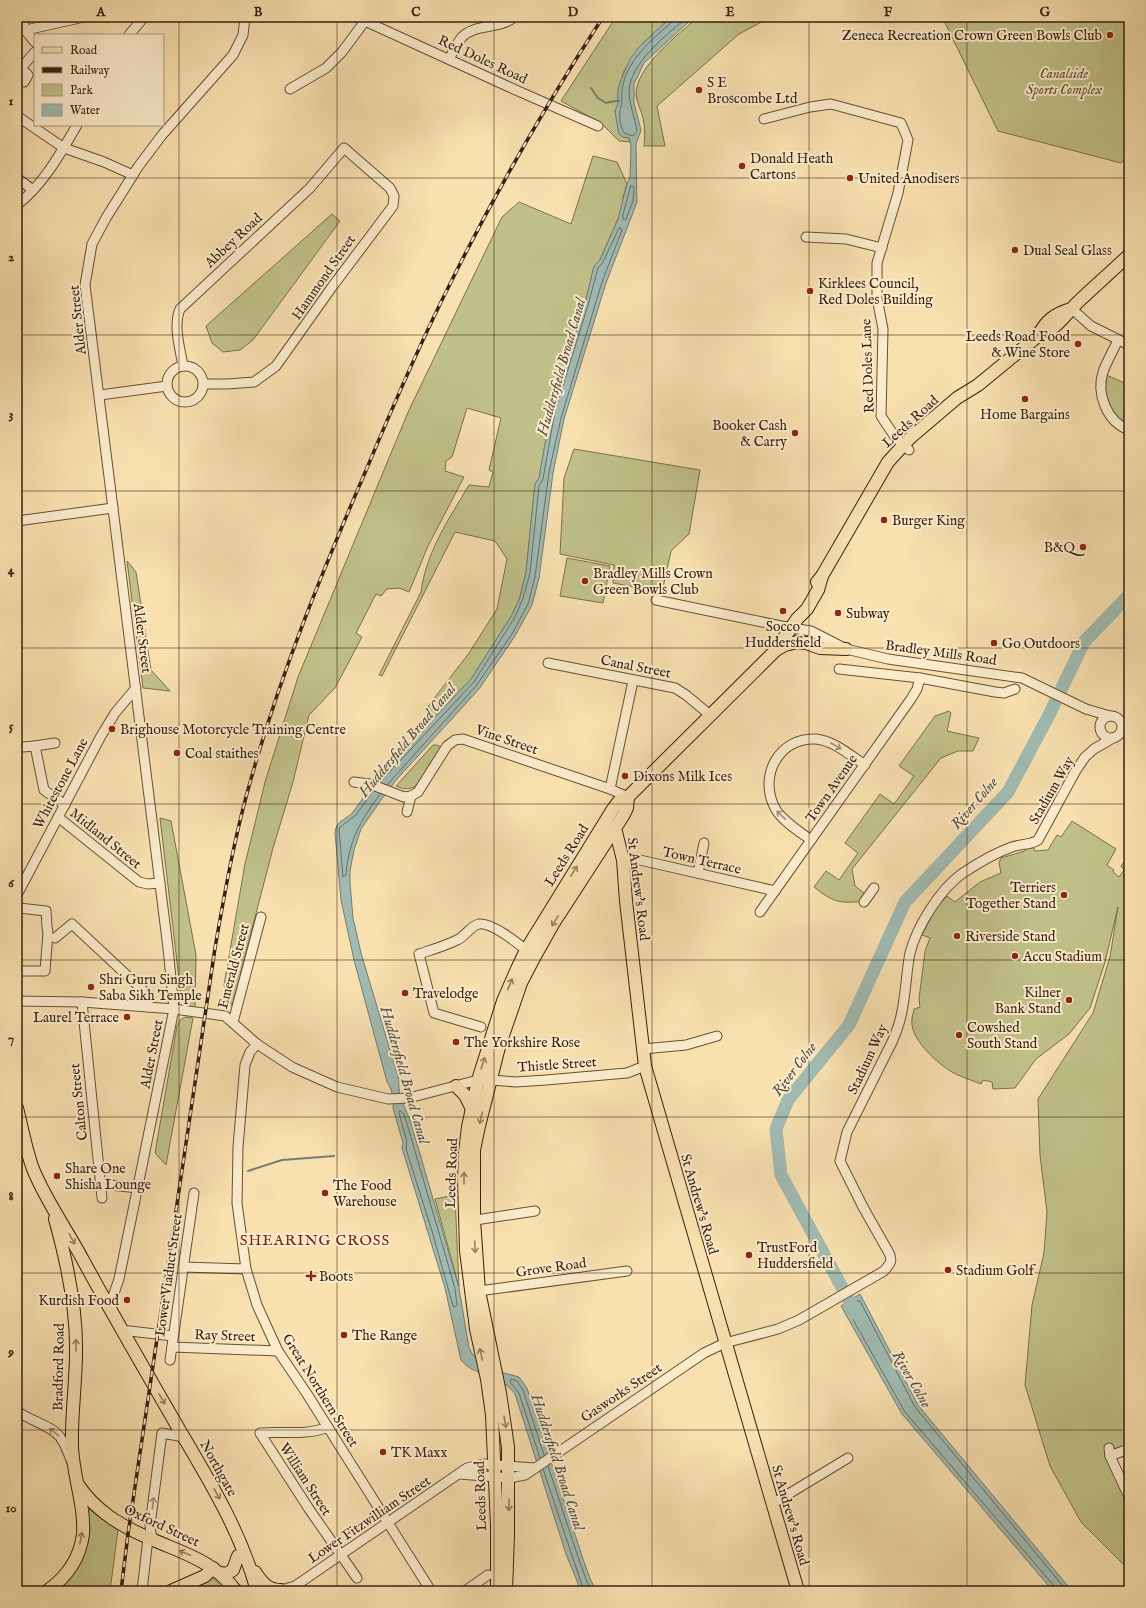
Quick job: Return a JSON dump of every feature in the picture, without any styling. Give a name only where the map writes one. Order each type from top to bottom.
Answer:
[{"type":"main road","name":"Leeds Road","points":[[497,1591],[493,1431],[489,1393],[492,1380],[487,1335],[469,1220],[465,1152],[478,1080],[503,1002],[530,953],[609,826],[627,808],[628,797],[774,651],[794,623],[811,588],[822,576],[873,489],[884,467],[957,398],[978,385],[1038,336],[1047,322],[1057,313],[1072,309],[1129,255]]},
{"type":"main road","points":[[774,651],[785,645],[797,642],[806,643],[820,648],[846,649]]},
{"type":"main road","name":"St Andrew's Road","points":[[609,826],[616,832],[623,860],[626,901],[645,1066],[798,1591]]},
{"type":"main road","name":"Leeds Road","points":[[506,1591],[509,1478],[508,1441],[492,1380],[476,1329],[468,1278],[469,1220],[474,1150],[490,1080],[530,953]]},
{"type":"main road","points":[[456,1086],[465,1094],[472,1109]]},
{"type":"main road","name":"Bradford Road","points":[[17,1108],[33,1170],[107,1305],[142,1365]]},
{"type":"main road","name":"Bradford Road","points":[[47,1591],[67,1574],[78,1554],[82,1535],[83,1516],[74,1465],[72,1429],[76,1324],[62,1242],[52,1206]]},
{"type":"main road","name":"Northgate","points":[[142,1365],[220,1498],[242,1546],[257,1591]]},
{"type":"main road","name":"Oxford Street","points":[[77,1483],[87,1497],[103,1512],[120,1524],[203,1561],[216,1570],[236,1591]]},
{"type":"main road","points":[[226,1512],[249,1591]]},
{"type":"main road","points":[[171,1591],[216,1570],[226,1574],[233,1570],[238,1556]]},
{"type":"main road","points":[[248,1562],[264,1584],[273,1589],[286,1589]]},
{"type":"street","points":[[21,31],[22,17]]},
{"type":"street","points":[[21,31],[84,17]]},
{"type":"street","points":[[130,34],[144,17]]},
{"type":"street","name":"Alder Street","points":[[107,1305],[111,1302],[119,1279],[174,1010],[160,883],[100,395],[85,286],[92,244],[106,218],[133,175],[162,135],[233,55],[243,34],[245,17]]},
{"type":"street","points":[[495,17],[498,26]]},
{"type":"street","points":[[449,59],[462,37],[476,29],[498,26],[514,17]]},
{"type":"street","points":[[290,89],[326,68],[342,52],[361,19]]},
{"type":"street","name":"Red Doles Road","points":[[361,19],[598,126]]},
{"type":"street","points":[[21,31],[34,41]]},
{"type":"street","points":[[24,82],[28,75],[21,68],[34,53]]},
{"type":"street","name":"Red Doles Lane","points":[[764,119],[810,107],[831,104],[901,123],[908,140],[898,193],[877,263],[876,272],[877,298],[883,329],[881,416],[895,437],[906,447]]},
{"type":"street","points":[[17,116],[64,148],[104,162],[133,175]]},
{"type":"street","points":[[17,206],[33,190],[64,148],[76,126]]},
{"type":"street","name":"Abbey Road","points":[[183,366],[177,316],[180,309],[310,188],[344,148]]},
{"type":"street","name":"Hammond Street","points":[[204,384],[254,382],[276,366],[336,281],[393,206],[394,196],[390,188],[344,148]]},
{"type":"street","points":[[17,178],[33,190]]},
{"type":"street","points":[[806,237],[846,239],[882,248]]},
{"type":"street","points":[[1072,309],[1091,326],[1129,345]]},
{"type":"street","points":[[1118,340],[1103,372],[1101,391],[1104,404],[1110,416],[1120,426],[1129,430]]},
{"type":"street","points":[[183,366],[194,368],[199,372],[204,384],[199,396],[188,402],[178,401],[173,397],[167,386],[170,374],[174,370],[183,366]]},
{"type":"street","points":[[100,395],[167,386]]},
{"type":"street","points":[[17,521],[113,508]]},
{"type":"street","name":"Bradley Mills Road","points":[[656,600],[794,623],[846,649],[888,659],[1022,678],[1086,709],[1119,719],[1129,726]]},
{"type":"street","name":"Canal Street","points":[[548,663],[633,681],[675,688],[710,715]]},
{"type":"street","points":[[839,668],[920,678],[995,692],[1004,693],[1015,690]]},
{"type":"street","name":"Town Avenue","points":[[760,912],[911,699],[917,689],[920,678]]},
{"type":"street","points":[[610,789],[633,681]]},
{"type":"street","name":"Whitestone Lane","points":[[17,895],[101,736],[115,713],[136,688]]},
{"type":"street","name":"Bradley Mills Road","points":[[1086,709],[1104,736],[1115,738]]},
{"type":"street","points":[[1100,729],[1102,721],[1110,716]]},
{"type":"street","points":[[1115,738],[1122,728],[1119,719]]},
{"type":"street","name":"Stadium Way","points":[[1094,749],[1100,729]]},
{"type":"street","points":[[1115,738],[1129,736]]},
{"type":"street","name":"Stadium Way","points":[[725,1343],[778,1329],[799,1320],[865,1282],[884,1270],[890,1264],[892,1259],[840,1161],[847,1132],[892,1042],[896,1031],[901,1015],[911,952],[915,938],[930,910],[944,891],[963,873],[1012,846],[1035,843],[1038,840],[1075,772],[1086,757],[1094,749],[1115,738]]},
{"type":"street","name":"Vine Street","points":[[410,796],[418,792],[447,746],[456,740],[463,739],[610,789],[628,797]]},
{"type":"street","points":[[811,840],[791,825],[775,809],[768,793],[768,777],[774,763],[784,750],[800,740],[817,739],[833,744],[865,765]]},
{"type":"street","points":[[23,747],[55,743]]},
{"type":"street","points":[[35,746],[44,790],[65,805]]},
{"type":"street","points":[[354,782],[370,784],[404,797],[410,796],[408,812]]},
{"type":"street","name":"Midland Street","points":[[58,817],[139,882],[148,884],[160,883]]},
{"type":"street","points":[[698,873],[704,843]]},
{"type":"street","name":"Town Terrace","points":[[623,860],[640,860],[775,891]]},
{"type":"street","points":[[864,902],[874,888]]},
{"type":"street","points":[[17,906],[19,908],[46,911],[48,933],[45,971],[17,971]]},
{"type":"street","name":"Emerald Street","points":[[233,1022],[261,917]]},
{"type":"street","points":[[55,938],[72,924],[148,995],[148,1007]]},
{"type":"street","points":[[497,1021],[481,1027],[434,1013],[418,954],[458,940],[472,928],[480,924],[489,926],[501,932],[530,953]]},
{"type":"street","points":[[17,1001],[82,1002],[148,1007],[225,1016],[233,1022]]},
{"type":"street","name":"Calton Street","points":[[82,1002],[102,1198]]},
{"type":"street","name":"Thistle Street","points":[[233,1022],[257,1044],[292,1068],[337,1087],[388,1099],[409,1098],[478,1080],[516,1082],[632,1073],[644,1077],[650,1085]]},
{"type":"street","points":[[481,1027],[488,1047]]},
{"type":"street","points":[[643,1049],[686,1045],[717,1036]]},
{"type":"street","name":"Great Northern Street","points":[[257,1044],[250,1052],[245,1065],[238,1147],[237,1204],[246,1269],[257,1305],[278,1350],[431,1591]]},
{"type":"street","name":"Thistle Street","points":[[627,1073],[645,1066]]},
{"type":"street","points":[[101,1184],[138,1188]]},
{"type":"street","name":"Lower Viaduct Street","points":[[170,1360],[194,1193]]},
{"type":"street","points":[[469,1220],[535,1211]]},
{"type":"street","points":[[183,1267],[246,1269]]},
{"type":"street","name":"Grove Road","points":[[479,1291],[627,1271]]},
{"type":"street","name":"Ray Street","points":[[121,1330],[174,1336]]},
{"type":"street","name":"Gasworks Street","points":[[509,1478],[525,1475],[704,1353],[725,1343]]},
{"type":"street","name":"Ray Street","points":[[172,1347],[278,1350]]},
{"type":"street","points":[[17,1411],[27,1418],[53,1430],[60,1437],[74,1465]]},
{"type":"street","name":"William Street","points":[[328,1427],[317,1432],[274,1432],[260,1434],[309,1510],[358,1578]]},
{"type":"street","points":[[142,1591],[151,1539],[150,1525],[162,1433],[184,1436]]},
{"type":"street","points":[[1123,1451],[1110,1452],[1129,1497]]},
{"type":"street","points":[[772,1504],[848,1458]]},
{"type":"street","name":"Lower Fitzwilliam Street","points":[[286,1589],[341,1555],[467,1468],[478,1464],[509,1466]]},
{"type":"street","points":[[509,1466],[534,1468]]},
{"type":"street","points":[[459,1474],[509,1478]]},
{"type":"street","points":[[466,1591],[488,1575]]},
{"type":"green space","points":[[616,17],[671,17],[639,47],[624,71],[618,90],[618,104],[615,111],[619,134],[629,138],[630,142],[619,141],[601,123],[561,101]]},
{"type":"green space","points":[[698,17],[771,17],[739,34],[657,106],[665,146],[644,146],[644,121],[636,95],[638,84],[650,62]]},
{"type":"green space","name":"Canalside Sports Complex","points":[[942,17],[1129,17],[1129,155],[1121,163],[998,131]]},
{"type":"green space","points":[[593,156],[617,162],[627,184],[618,219],[600,260],[594,266],[585,304],[551,410],[539,479],[535,484],[526,572],[520,597],[512,615],[471,679],[430,723],[426,709],[469,653],[497,609],[507,559],[495,541],[455,532],[382,676],[379,675],[421,592],[428,563],[433,550],[454,510],[469,485],[489,487],[493,472],[489,470],[501,418],[467,408],[452,457],[446,461],[445,471],[464,477],[428,546],[409,592],[399,588],[387,589],[381,596],[376,594],[356,633],[362,637],[335,688],[309,715],[293,782],[273,848],[232,1006],[224,985],[245,864],[265,782],[298,677],[409,410],[502,217],[519,202],[571,224]]},
{"type":"green space","points":[[332,214],[340,221],[253,340],[240,350],[223,352],[212,343],[206,326]]},
{"type":"green space","points":[[1104,374],[1129,385],[1129,428],[1121,425],[1106,404]]},
{"type":"green space","points":[[574,449],[700,470],[689,534],[671,551],[662,592],[613,583],[614,565],[560,554],[564,478]]},
{"type":"green space","name":"Bradley Mills Crown Green Bowls Club","points":[[567,558],[610,566],[603,603],[560,596]]},
{"type":"green space","points":[[127,561],[136,572],[151,670],[170,691],[143,688]]},
{"type":"green space","points":[[949,711],[951,713],[947,731],[979,738],[973,751],[958,751],[941,758],[852,869],[855,886],[868,896],[864,902],[841,902],[825,895],[814,887],[826,871],[839,880],[858,853],[845,843],[880,794],[894,804],[914,776],[899,766],[935,716]]},
{"type":"green space","points":[[433,745],[441,747],[417,784],[412,788],[407,789],[396,786]]},
{"type":"green space","points":[[160,818],[171,821],[196,955],[195,1008],[185,1004],[181,996]]},
{"type":"green space","points":[[1072,821],[1116,849],[1107,865],[1114,870],[1113,872],[1119,877],[1124,870],[1121,866],[1129,856],[1129,1448],[1107,1457],[1129,1503],[1129,1570],[1081,1522],[1050,1466],[1025,1385],[1032,1305],[1044,1253],[1047,1212],[1040,1155],[1038,1099],[1093,1013],[1110,957],[1118,907],[1105,962],[1090,1008],[1069,1034],[1036,1059],[1015,1088],[993,1089],[992,1082],[983,1080],[981,1084],[952,1072],[927,1052],[917,1038],[912,1023],[914,1009],[920,1007],[919,999],[925,951],[930,938],[922,935],[936,908],[947,896],[955,902],[980,882],[1001,873],[999,863],[1001,858],[1025,851],[1025,849],[1034,848],[1035,851],[1048,850],[1057,835],[1061,837]]},
{"type":"green space","points":[[185,1017],[193,1018],[166,1165],[155,1153],[177,1026],[180,1020]]},
{"type":"green space","points":[[455,1195],[459,1287],[435,1199]]},
{"type":"green space","points":[[86,1507],[118,1530],[110,1591],[101,1588],[59,1589],[70,1578],[80,1563]]},
{"type":"green space","points":[[212,1576],[225,1591],[181,1591]]},
{"type":"water","points":[[671,17],[694,17],[644,63],[634,84],[634,103],[641,130],[636,144],[637,202],[606,283],[564,419],[553,473],[539,578],[532,605],[515,636],[479,689],[397,779],[361,829],[354,850],[350,871],[353,918],[361,953],[399,1080],[399,1092],[411,1123],[459,1288],[469,1348],[473,1355],[504,1373],[519,1377],[527,1388],[583,1559],[591,1581],[597,1591],[581,1591],[566,1554],[515,1394],[509,1387],[495,1379],[473,1370],[466,1366],[461,1360],[445,1288],[402,1148],[403,1143],[393,1108],[392,1095],[387,1082],[354,960],[341,900],[335,833],[339,823],[353,812],[379,776],[471,679],[512,615],[520,597],[526,572],[535,484],[539,478],[551,410],[585,304],[594,266],[600,260],[618,219],[630,177],[631,145],[629,138],[623,137],[619,134],[615,111],[618,104],[618,90],[630,59],[639,47]]},
{"type":"water","points":[[860,1294],[918,1405],[1072,1591],[1053,1591],[902,1414],[841,1306]]},
{"type":"waterway","points":[[591,88],[598,98],[606,103],[619,101]]},
{"type":"waterway","name":"River Colne","points":[[857,1315],[781,1175],[776,1129],[788,1100],[849,1025],[905,902],[1008,792],[1049,715],[1084,642],[1129,595]]},
{"type":"waterway","points":[[248,1171],[282,1160],[334,1156]]},
{"type":"railway","points":[[121,1591],[128,1534],[215,948],[235,842],[245,800],[263,739],[289,660],[319,583],[428,328],[468,248],[504,181],[542,115],[603,17]]},
{"type":"place","name":"Zeneca Recreation Crown Green Bowls Club","points":[[1110,35]]},
{"type":"place","name":"S E Broscombe Ltd","points":[[699,90]]},
{"type":"place","name":"Donald Heath Cartons","points":[[742,166]]},
{"type":"place","name":"United Anodisers","points":[[850,178]]},
{"type":"place","name":"Dual Seal Glass","points":[[1015,250]]},
{"type":"place","name":"Kirklees Council, Red Doles Building","points":[[810,291]]},
{"type":"place","name":"Leeds Road Food & Wine Store","points":[[1078,344]]},
{"type":"place","name":"Home Bargains","points":[[1025,399]]},
{"type":"place","name":"Booker Cash & Carry","points":[[795,433]]},
{"type":"place","name":"Burger King","points":[[884,520]]},
{"type":"place","name":"B&Q","points":[[1083,547]]},
{"type":"place","name":"Bradley Mills Crown Green Bowls Club","points":[[585,581]]},
{"type":"place","name":"Socco Huddersfield","points":[[783,611]]},
{"type":"place","name":"Subway","points":[[838,613]]},
{"type":"place","name":"Go Outdoors","points":[[994,643]]},
{"type":"place","name":"Brighouse Motorcycle Training Centre","points":[[112,729]]},
{"type":"place","name":"Coal staithes","points":[[177,753]]},
{"type":"place","name":"Dixons Milk Ices","points":[[625,776]]},
{"type":"place","name":"Terriers Together Stand","points":[[1064,895]]},
{"type":"place","name":"Riverside Stand","points":[[957,936]]},
{"type":"place","name":"Accu Stadium","points":[[1015,956]]},
{"type":"place","name":"Shri Guru Singh Saba Sikh Temple","points":[[91,987]]},
{"type":"place","name":"Travelodge","points":[[405,993]]},
{"type":"place","name":"Kilner Bank Stand","points":[[1069,1000]]},
{"type":"place","name":"Laurel Terrace","points":[[127,1017]]},
{"type":"place","name":"Cowshed South Stand","points":[[959,1035]]},
{"type":"place","name":"The Yorkshire Rose","points":[[456,1042]]},
{"type":"place","name":"Share One Shisha Lounge","points":[[57,1176]]},
{"type":"place","name":"The Food Warehouse","points":[[325,1193]]},
{"type":"place","name":"TrustFord Huddersfield","points":[[749,1255]]},
{"type":"place","name":"Stadium Golf","points":[[948,1270]]},
{"type":"place","name":"Boots","points":[[311,1276]]},
{"type":"place","name":"Kurdish Food","points":[[127,1300]]},
{"type":"place","name":"The Range","points":[[344,1335]]},
{"type":"place","name":"TK Maxx","points":[[383,1452]]},
{"type":"district","name":"SHEARING CROSS","points":[[315,1240]]},
{"type":"water label","name":"Huddersfield Broad Canal","points":[[561,367]]},
{"type":"water label","name":"Huddersfield Broad Canal","points":[[407,740]]},
{"type":"water label","name":"Huddersfield Broad Canal","points":[[405,1075]]},
{"type":"water label","name":"Huddersfield Broad Canal","points":[[558,1462]]}]
